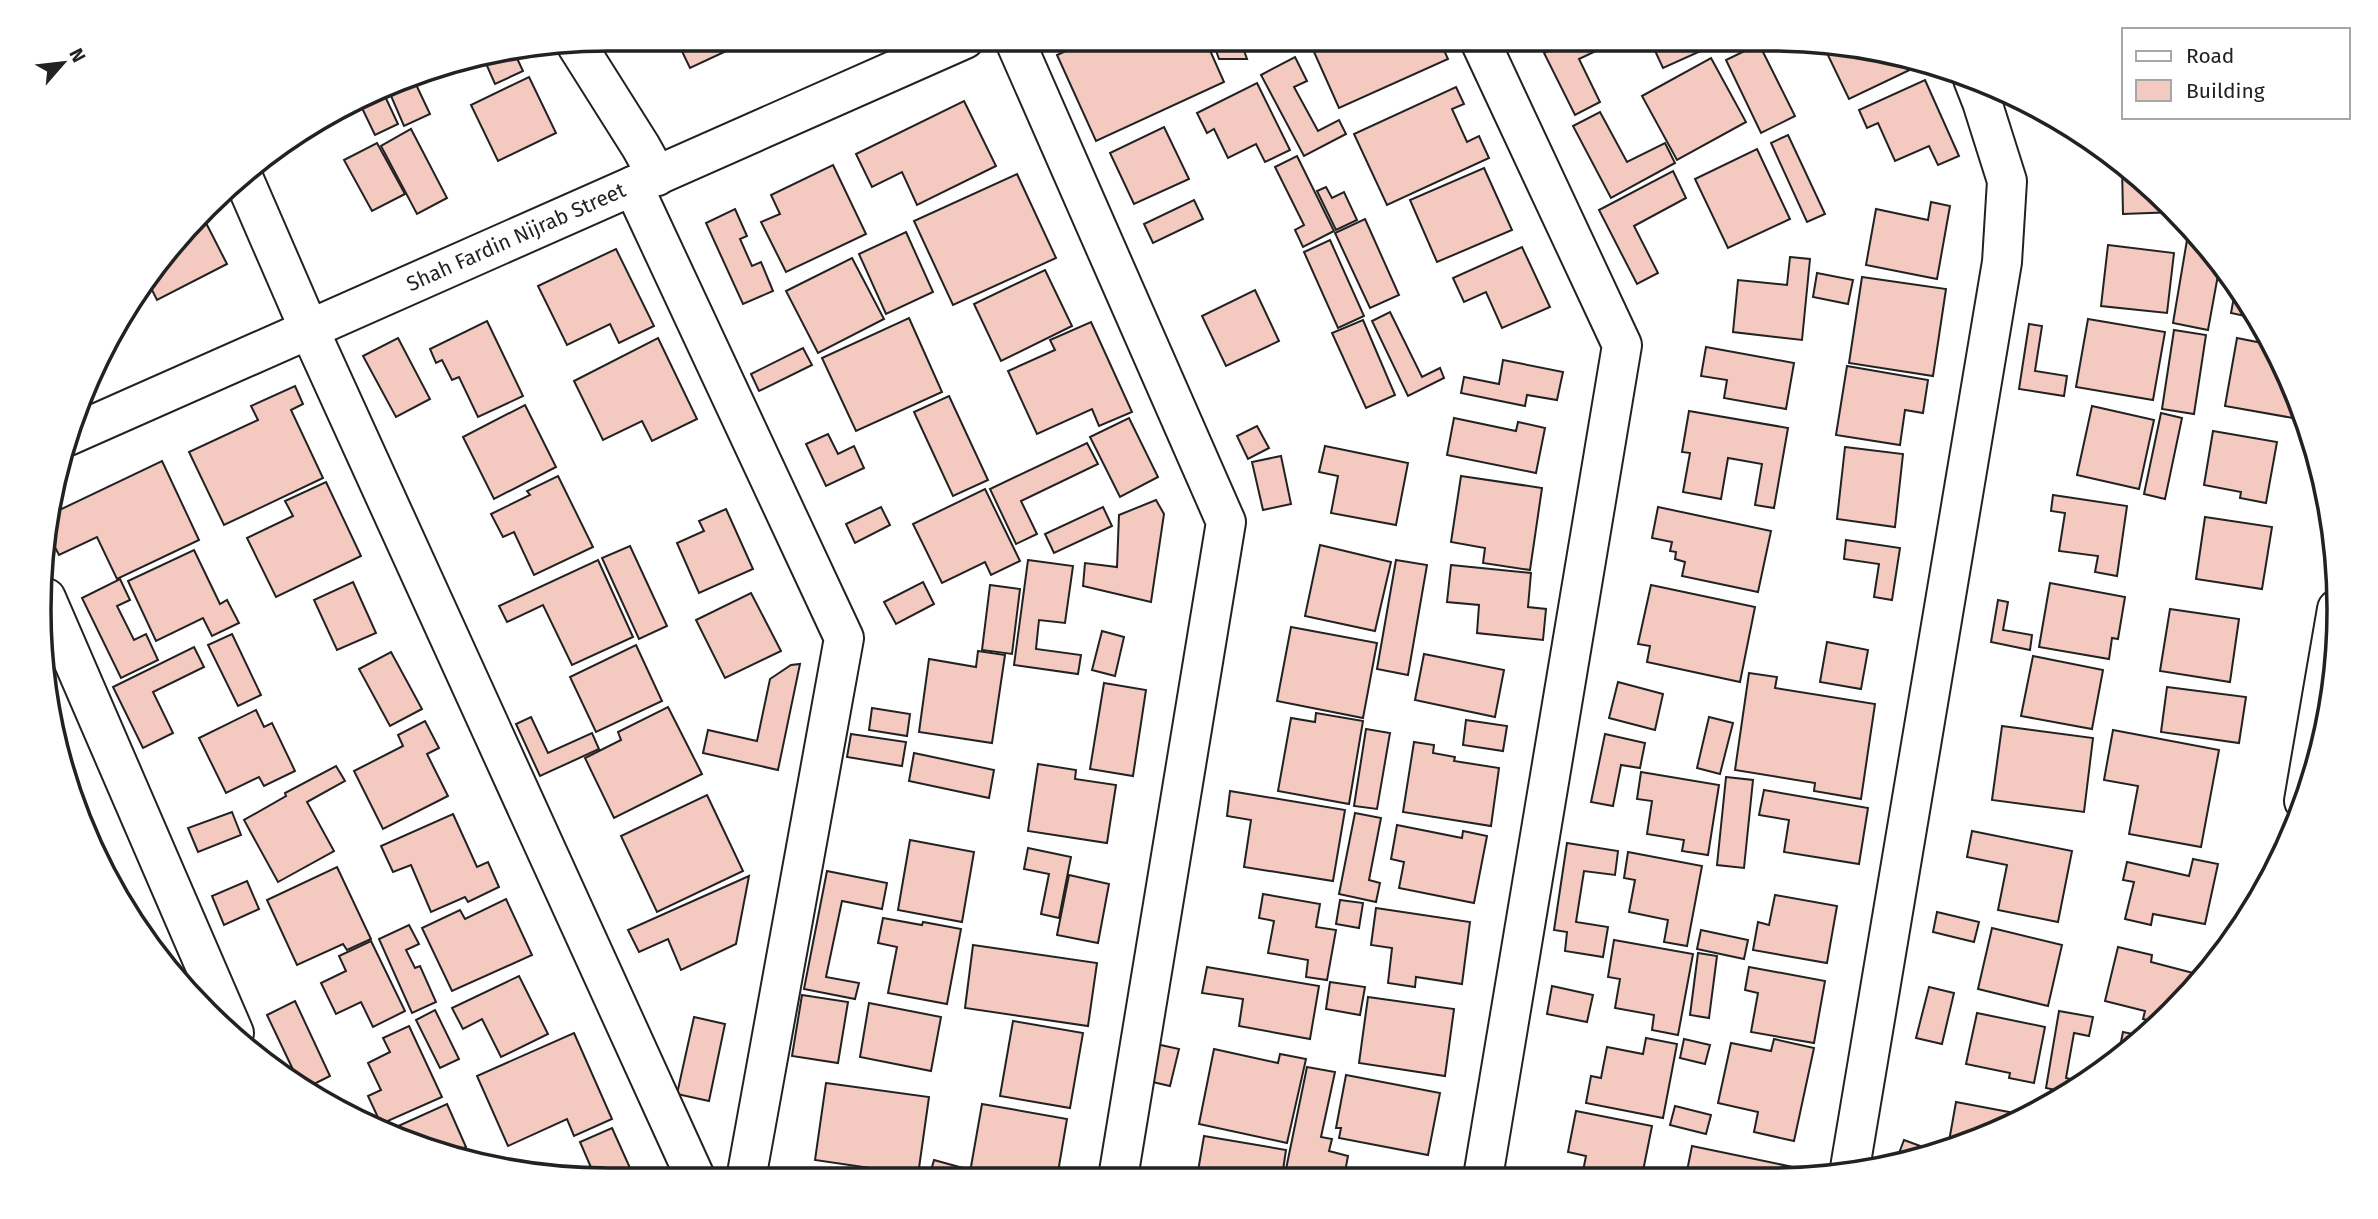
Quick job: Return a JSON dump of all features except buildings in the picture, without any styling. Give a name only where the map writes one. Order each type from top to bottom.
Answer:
[{"type":"street","name":"Shah Fardin Nijrab Street","points":[[80,431],[938,51]]},
{"type":"street","points":[[1019,51],[1226,522],[1120,1168]]},
{"type":"street","points":[[1485,51],[1622,345],[1485,1168]]},
{"type":"street","points":[[581,52],[641,147],[645,181],[844,638],[748,1168]]},
{"type":"street","points":[[1851,1162],[2002,262],[2007,181],[1978,91]]},
{"type":"street","points":[[246,185],[309,330],[691,1168]]},
{"type":"street","points":[[51,610],[227,1017]]}]
